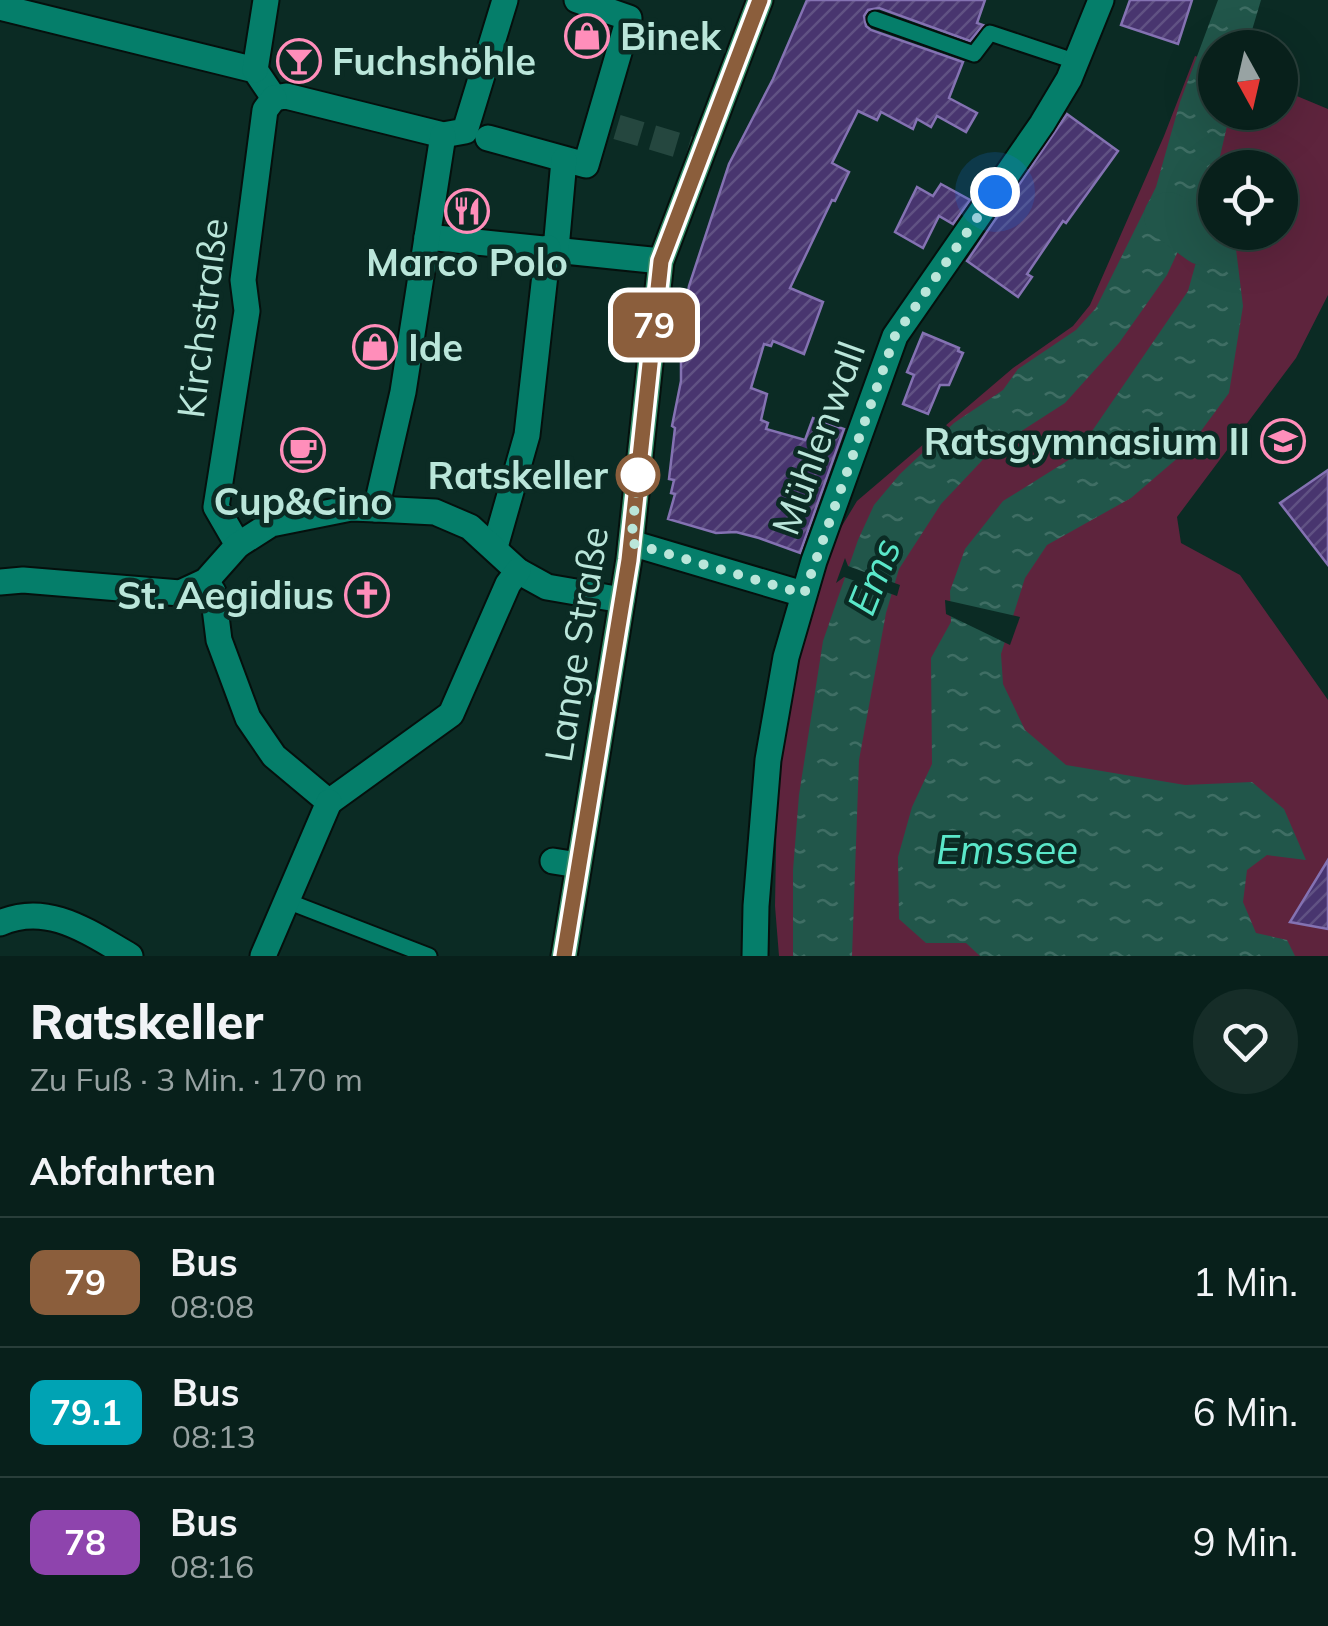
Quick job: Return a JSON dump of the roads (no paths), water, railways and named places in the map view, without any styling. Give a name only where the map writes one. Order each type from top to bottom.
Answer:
[{"type":"street","points":[[266,0],[256,70],[274,98],[286,96],[586,165],[608,125],[639,21],[577,0]]},
{"type":"street","points":[[376,508],[403,392],[427,237],[465,135],[505,0]]},
{"type":"street","name":"Lange Straße","points":[[564,956],[631,543],[651,259],[760,0]]},
{"type":"street","name":"Mühlenwall","points":[[755,956],[768,760],[786,657],[804,594],[895,336],[1042,124],[1076,62],[1101,0]]},
{"type":"street","points":[[0,7],[256,70]]},
{"type":"street","name":"Kirchstraße","points":[[238,545],[216,508],[247,311],[243,280],[266,110],[274,98]]},
{"type":"street","points":[[495,546],[527,435],[564,160]]},
{"type":"street","points":[[427,237],[651,259]]},
{"type":"street","points":[[0,558],[0,582],[23,580],[180,593],[206,581],[238,545],[270,524],[351,508],[376,508],[435,512],[470,527],[518,571],[547,587],[622,600]]},
{"type":"street","points":[[631,543],[804,594]]},
{"type":"street","points":[[263,956],[330,802],[451,714],[508,584],[518,571]]},
{"type":"street","points":[[206,581],[213,592],[220,640],[248,718],[274,756],[330,802]]},
{"type":"street","points":[[552,861],[578,865]]},
{"type":"street","points":[[0,923],[17,915],[46,914],[78,926],[130,956]]},
{"type":"lane","points":[[874,19],[974,54],[990,34],[1076,62]]},
{"type":"lane","points":[[286,901],[429,956]]},
{"type":"water","points":[[1218,0],[1261,0],[1252,30],[1207,30]]},
{"type":"water","name":"Ems","points":[[1198,54],[1198,130],[1226,130],[1221,150],[1198,150],[1198,208],[1167,275],[1119,343],[1065,403],[992,450],[941,504],[899,569],[886,613],[859,760],[852,956],[793,956],[793,870],[799,795],[823,641],[858,540],[874,505],[900,474],[954,423],[1003,390],[1018,369],[1076,330],[1096,308],[1156,187]]},
{"type":"water","name":"Emssee","points":[[1199,250],[1236,250],[1243,306],[1229,393],[1187,450],[1131,498],[1047,545],[1025,578],[1001,654],[1003,684],[1025,730],[1066,765],[1185,785],[1252,782],[1284,809],[1306,860],[1267,855],[1247,870],[1243,902],[1256,933],[1287,940],[1295,956],[980,956],[966,943],[926,943],[899,919],[898,857],[912,807],[932,764],[931,658],[951,622],[950,591],[965,549],[1003,501],[1075,456],[1188,291]]},
{"type":"waterway","points":[[1168,216],[1198,238]]},
{"type":"tunnel","points":[[617,127],[701,152]]},
{"type":"place","name":"Binek","points":[[587,36]]},
{"type":"place","name":"Fuchshöhle","points":[[299,61]]},
{"type":"place","name":"Marco Polo","points":[[467,211]]},
{"type":"place","name":"Ide","points":[[375,347]]},
{"type":"place","name":"Ratsgymnasium II","points":[[1283,441]]},
{"type":"place","name":"Cup&Cino","points":[[303,450]]},
{"type":"place","name":"Ratskeller","points":[[638,475]]},
{"type":"place","name":"St. Aegidius","points":[[367,595]]}]
